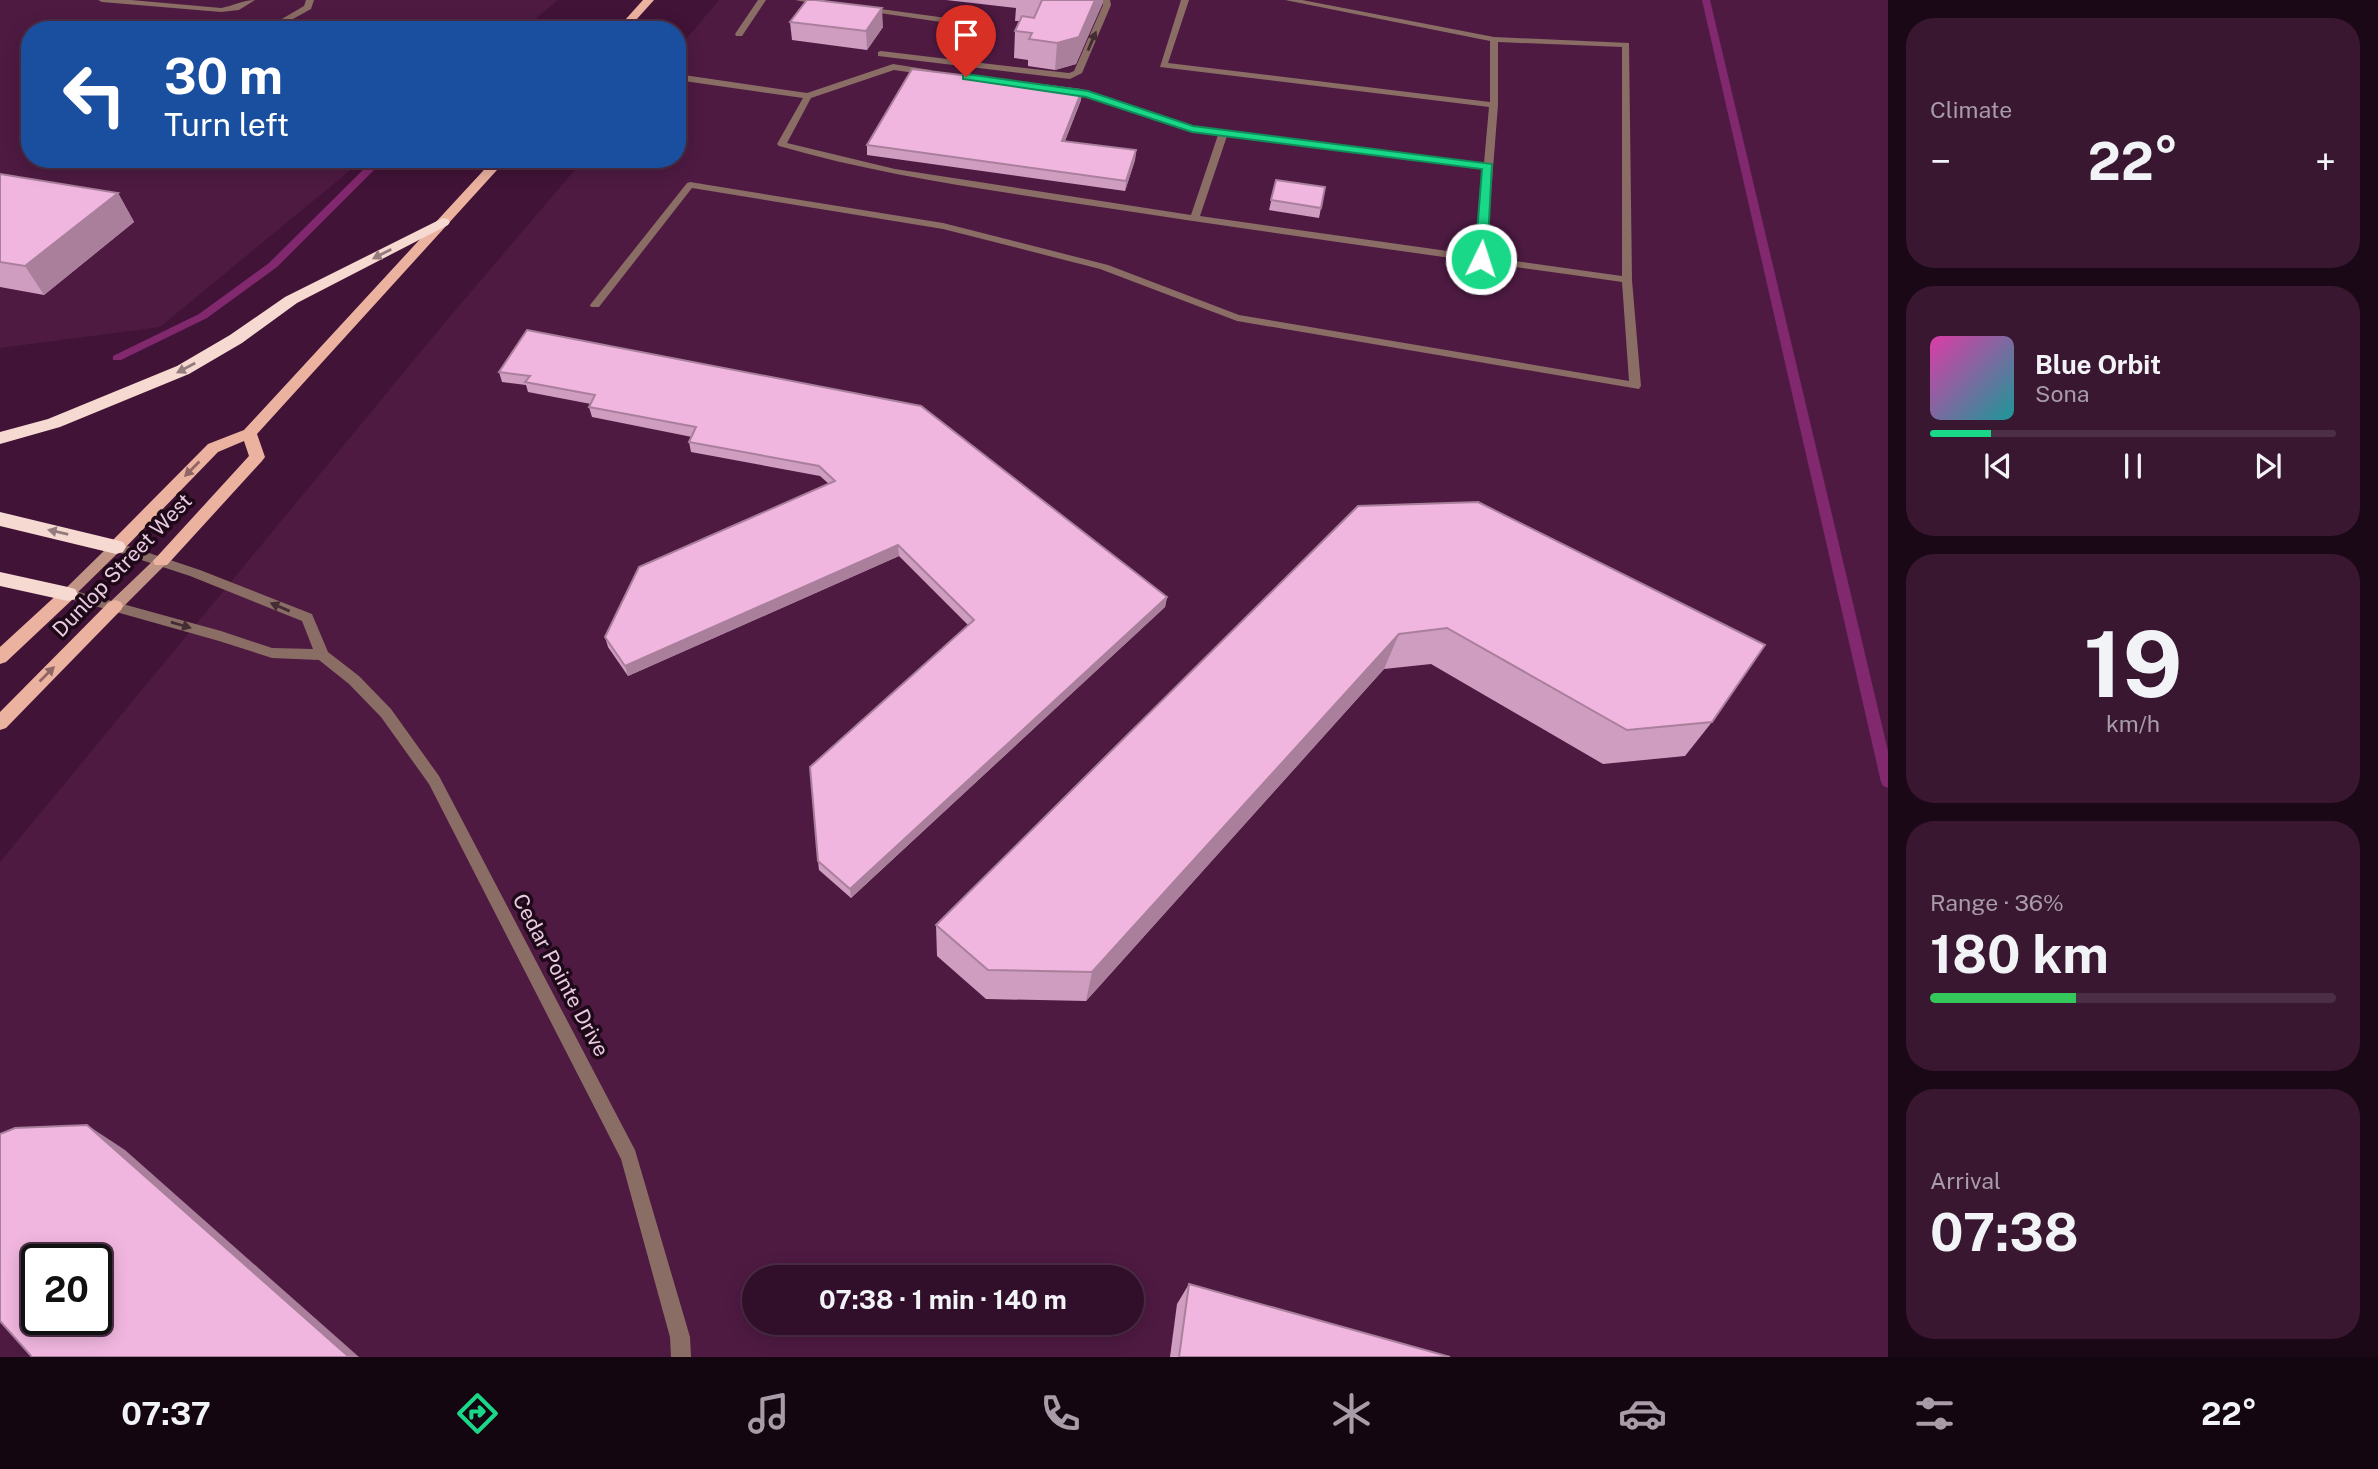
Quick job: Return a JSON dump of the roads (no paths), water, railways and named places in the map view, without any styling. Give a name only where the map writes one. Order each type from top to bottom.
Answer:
[{"type":"highway","points":[[0,438],[54,423],[183,370],[236,339],[291,300],[443,222]]},
{"type":"highway","points":[[0,519],[116,547]]},
{"type":"highway","points":[[0,579],[68,594]]},
{"type":"main road","points":[[629,21],[649,0]]},
{"type":"main road","name":"Dunlop Street West","points":[[0,657],[116,547],[213,448],[249,433],[493,168]]},
{"type":"main road","name":"Dunlop Street West","points":[[0,723],[161,561],[257,457],[249,433]]},
{"type":"street","points":[[102,0],[209,10],[236,8],[251,0]]},
{"type":"street","points":[[283,21],[308,7],[310,0]]},
{"type":"street","points":[[738,34],[762,0]]},
{"type":"street","points":[[799,0],[838,5]]},
{"type":"street","points":[[881,54],[1070,76],[1078,73],[1107,5],[1106,0]]},
{"type":"street","points":[[1185,0],[1163,65],[1494,106]]},
{"type":"street","points":[[595,305],[690,185],[943,226],[1104,267],[1237,318],[1635,386],[1627,280],[1626,45],[1494,39],[1289,0]]},
{"type":"street","points":[[851,7],[980,25],[959,63]]},
{"type":"street","points":[[1481,259],[1494,106],[1494,39]]},
{"type":"street","points":[[686,78],[808,96],[893,67],[945,74]]},
{"type":"street","points":[[1049,89],[1088,94],[1192,129],[1488,166]]},
{"type":"street","points":[[808,96],[782,144],[819,156],[914,175],[1194,219],[1627,280]]},
{"type":"street","points":[[1194,219],[1223,133]]},
{"type":"street","name":"Cedar Pointe Drive","points":[[116,547],[161,561],[307,618],[322,655],[354,680],[386,713],[434,780],[629,1157],[680,1337],[681,1357]]},
{"type":"street","points":[[68,594],[221,636],[272,653],[322,655]]},
{"type":"waterway","points":[[1706,0],[1888,782]]},
{"type":"waterway","points":[[117,358],[203,316],[273,265],[371,168]]}]
